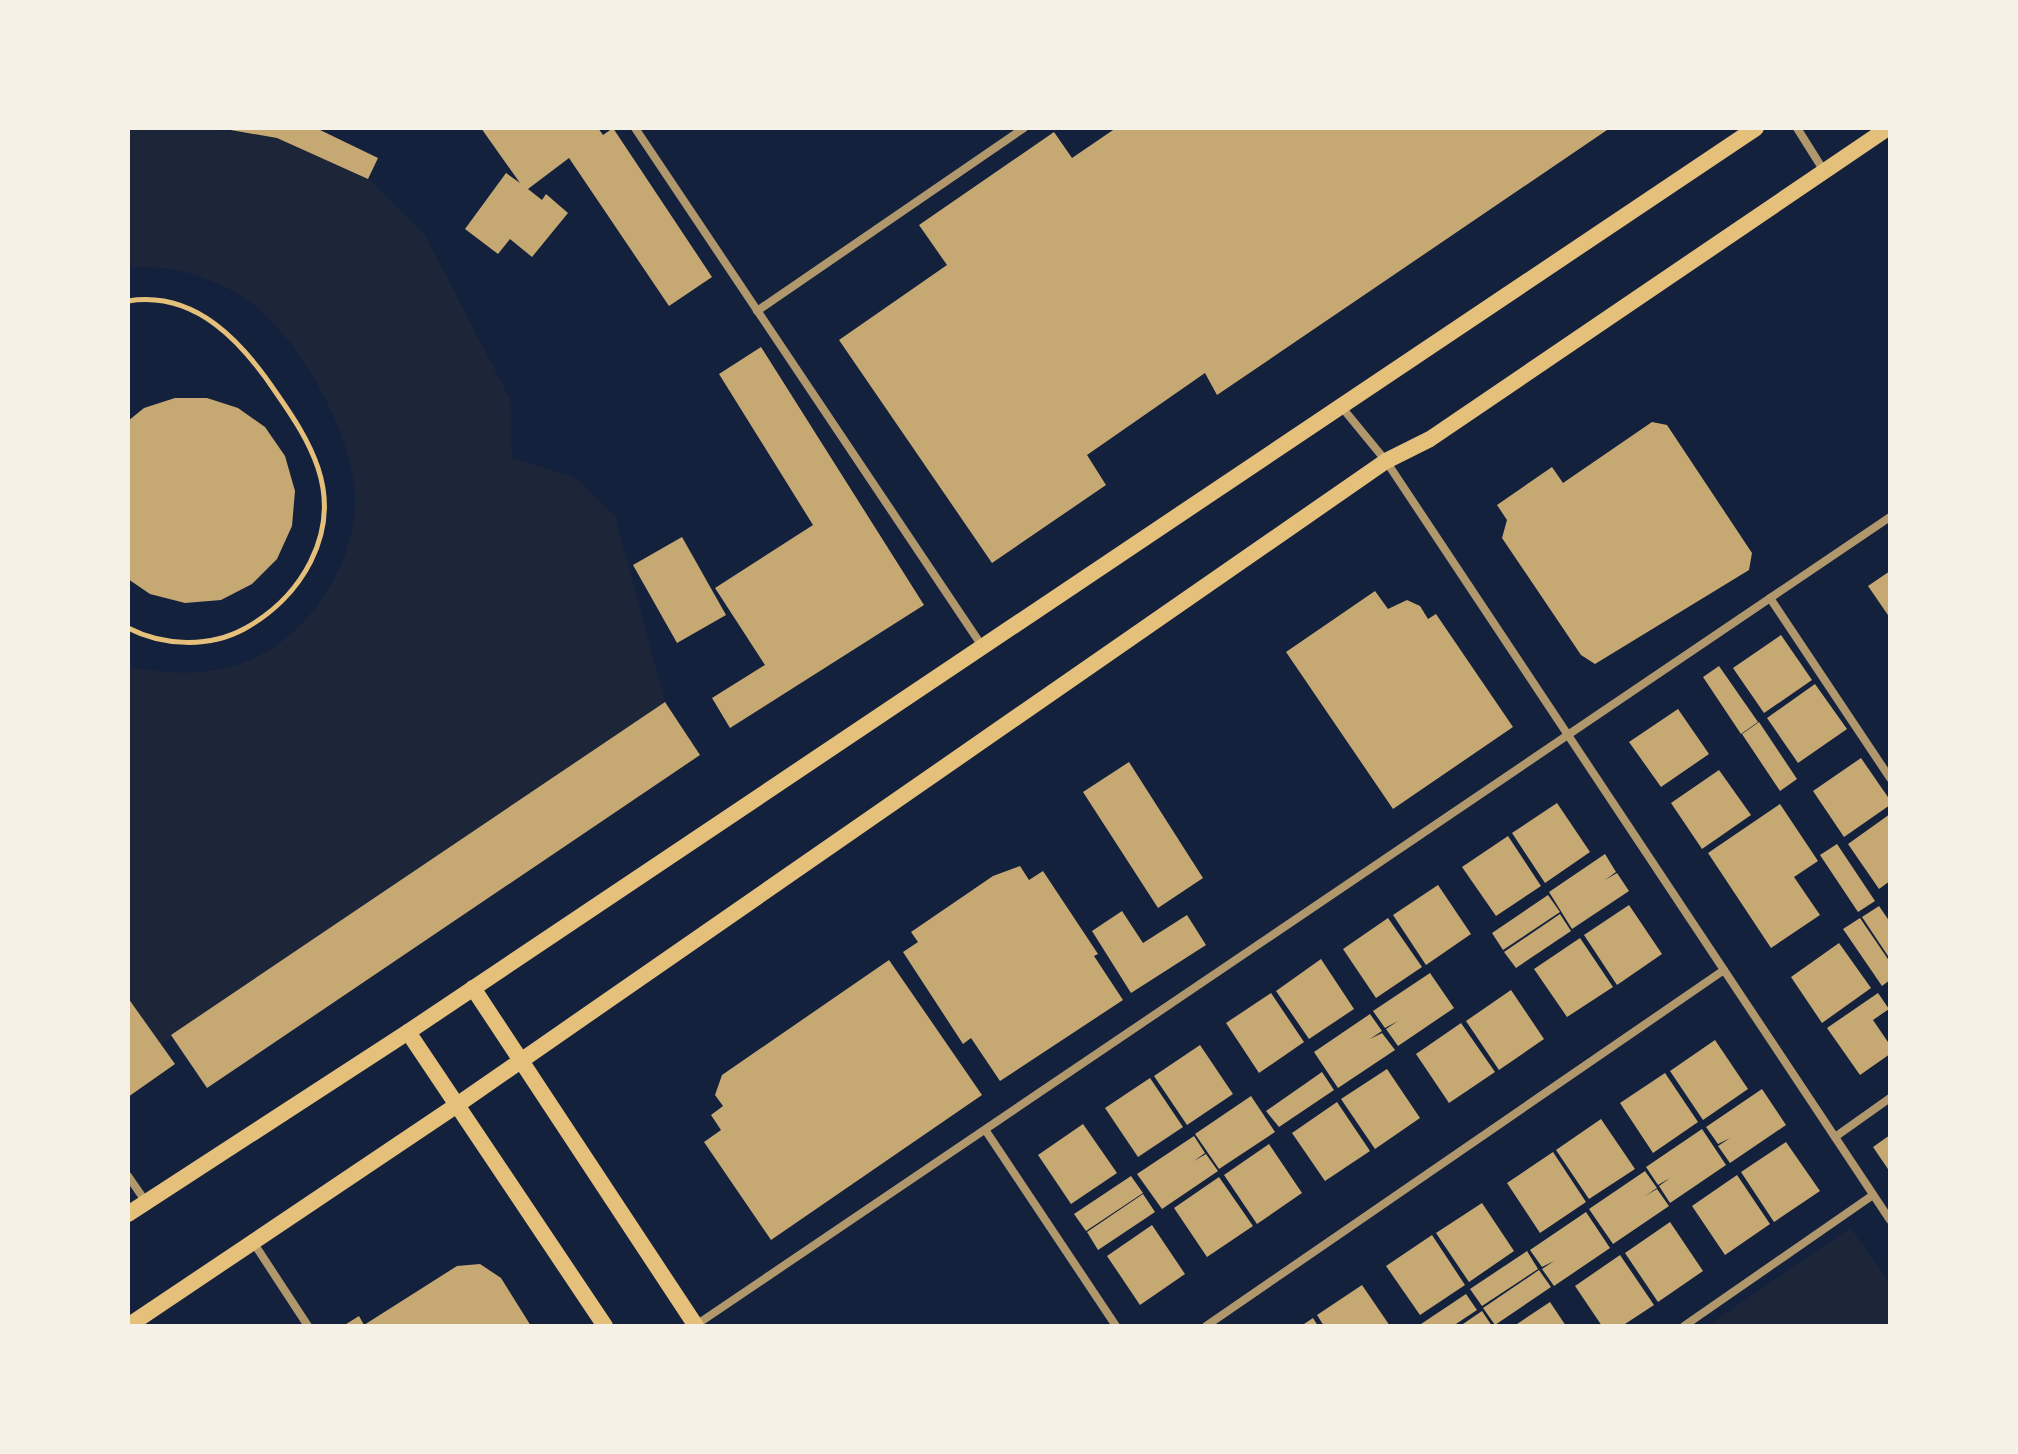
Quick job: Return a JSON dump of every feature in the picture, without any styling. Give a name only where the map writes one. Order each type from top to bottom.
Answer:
[{"type":"main road","points":[[128,1214],[408,1032],[1756,128]]},
{"type":"main road","points":[[128,1326],[457,1105],[1386,461],[1430,439],[1888,128]]},
{"type":"main road","points":[[473,988],[696,1326]]},
{"type":"main road","points":[[408,1032],[605,1326]]},
{"type":"street","points":[[635,128],[982,646]]},
{"type":"street","points":[[757,311],[1024,128]]},
{"type":"street","points":[[1797,128],[1825,171]]},
{"type":"street","points":[[1340,405],[1386,461],[1890,1220]]},
{"type":"street","points":[[696,1326],[1890,517]]},
{"type":"street","points":[[1770,598],[1890,778]]},
{"type":"street","points":[[1206,1326],[1724,970]]},
{"type":"street","points":[[1835,1137],[1890,1098]]},
{"type":"street","points":[[986,1131],[1116,1326]]},
{"type":"street","points":[[128,1176],[146,1202]]},
{"type":"street","points":[[1684,1326],[1873,1195]]},
{"type":"street","points":[[253,1242],[308,1326]]},
{"type":"path","points":[[128,301],[141,298],[187,306],[226,329],[257,364],[303,432],[319,470],[324,510],[317,550],[299,586],[271,615],[232,636],[189,644],[145,637],[128,628]]},
{"type":"shaded area","points":[[128,128],[206,128],[277,138],[368,179],[424,233],[510,399],[512,458],[574,477],[615,516],[665,702],[161,1044],[128,998],[128,667],[179,673],[217,670],[256,657],[280,642],[302,623],[336,575],[354,520],[355,492],[351,467],[332,412],[301,357],[263,313],[243,297],[202,277],[158,267],[128,268]]},
{"type":"shaded area","points":[[1851,1228],[1890,1285],[1890,1326],[1707,1326]]},
{"type":"building","points":[[219,128],[316,128],[378,158],[368,179],[277,138]]},
{"type":"building","points":[[481,128],[598,128],[603,135],[613,128],[712,277],[669,306],[569,158],[528,189],[542,200],[546,194],[568,213],[532,257],[510,239],[498,254],[465,229],[506,173],[520,183]]},
{"type":"building","points":[[1116,128],[1610,128],[1217,395],[1205,373],[1087,455],[1106,485],[992,563],[839,340],[947,265],[919,225],[1054,132],[1072,158]]},
{"type":"building","points":[[761,347],[924,605],[730,728],[712,698],[765,665],[715,588],[813,525],[719,374]]},
{"type":"building","points":[[175,398],[207,398],[238,408],[265,427],[285,456],[295,491],[292,526],[277,559],[252,584],[221,600],[185,603],[150,594],[128,579],[128,421],[144,408]]},
{"type":"building","points":[[1652,422],[1667,425],[1752,553],[1749,570],[1595,664],[1581,655],[1502,538],[1507,520],[1497,505],[1552,467],[1563,483]]},
{"type":"building","points":[[682,537],[726,615],[677,643],[633,565]]},
{"type":"building","points":[[1890,571],[1890,618],[1868,586]]},
{"type":"building","points":[[1375,591],[1388,609],[1407,600],[1420,606],[1428,619],[1436,614],[1513,727],[1393,809],[1286,652]]},
{"type":"building","points":[[1781,635],[1812,680],[1764,713],[1733,668]]},
{"type":"building","points":[[1719,666],[1758,722],[1741,734],[1703,677]]},
{"type":"building","points":[[1815,684],[1847,729],[1798,763],[1767,718]]},
{"type":"building","points":[[665,702],[700,755],[207,1088],[171,1035]]},
{"type":"building","points":[[1678,709],[1709,754],[1661,787],[1629,742]]},
{"type":"building","points":[[1759,722],[1797,779],[1780,791],[1742,734]]},
{"type":"building","points":[[1861,758],[1890,800],[1890,805],[1844,837],[1813,791]]},
{"type":"building","points":[[1129,762],[1203,878],[1158,908],[1083,792]]},
{"type":"building","points":[[1719,770],[1751,815],[1702,849],[1671,803]]},
{"type":"building","points":[[1557,803],[1590,852],[1545,883],[1512,833]]},
{"type":"building","points":[[1780,804],[1818,861],[1794,877],[1820,915],[1771,948],[1708,853]]},
{"type":"building","points":[[1890,814],[1890,881],[1879,889],[1848,844]]},
{"type":"building","points":[[1508,836],[1541,886],[1496,916],[1462,867]]},
{"type":"building","points":[[1837,844],[1875,901],[1858,912],[1820,855]]},
{"type":"building","points":[[1605,854],[1616,872],[1605,880],[1617,873],[1629,891],[1572,929],[1549,892]]},
{"type":"building","points":[[1020,866],[1029,880],[1043,871],[1098,954],[1094,956],[1123,1000],[1000,1081],[971,1038],[963,1044],[903,952],[918,942],[911,932],[993,876]]},
{"type":"building","points":[[1438,885],[1471,934],[1426,965],[1393,915]]},
{"type":"building","points":[[1548,895],[1560,912],[1503,950],[1492,933]]},
{"type":"building","points":[[1629,905],[1662,954],[1617,985],[1584,935]]},
{"type":"building","points":[[1879,906],[1890,922],[1890,959],[1862,917]]},
{"type":"building","points":[[1122,911],[1143,943],[1187,915],[1206,945],[1131,993],[1092,931]]},
{"type":"building","points":[[1560,914],[1571,931],[1516,968],[1504,952]]},
{"type":"building","points":[[1388,918],[1422,967],[1376,998],[1343,949]]},
{"type":"building","points":[[1860,918],[1890,962],[1890,980],[1882,986],[1843,929]]},
{"type":"building","points":[[1580,938],[1613,987],[1567,1017],[1534,969]]},
{"type":"building","points":[[1839,943],[1871,988],[1822,1023],[1791,977]]},
{"type":"building","points":[[1321,959],[1354,1009],[1309,1039],[1276,991]]},
{"type":"building","points":[[889,960],[982,1095],[771,1240],[704,1142],[721,1130],[711,1115],[723,1106],[715,1095],[722,1075]]},
{"type":"building","points":[[1430,973],[1454,1008],[1398,1046],[1386,1029],[1398,1021],[1385,1028],[1373,1011]]},
{"type":"building","points":[[1511,990],[1544,1039],[1499,1070],[1466,1021]]},
{"type":"building","points":[[1271,993],[1304,1042],[1259,1073],[1226,1023]]},
{"type":"building","points":[[1878,993],[1889,1009],[1873,1020],[1890,1045],[1890,1054],[1860,1075],[1827,1028]]},
{"type":"building","points":[[128,998],[175,1064],[128,1097]]},
{"type":"building","points":[[1370,1014],[1382,1031],[1370,1039],[1382,1033],[1395,1050],[1338,1088],[1314,1052]]},
{"type":"building","points":[[1461,1023],[1495,1072],[1449,1103],[1416,1054]]},
{"type":"building","points":[[1715,1040],[1748,1089],[1703,1120],[1670,1071]]},
{"type":"building","points":[[1200,1045],[1233,1094],[1187,1125],[1154,1076]]},
{"type":"building","points":[[1387,1069],[1420,1118],[1375,1149],[1341,1099]]},
{"type":"building","points":[[1322,1072],[1334,1090],[1279,1127],[1266,1111]]},
{"type":"building","points":[[1665,1073],[1698,1122],[1653,1153],[1620,1103]]},
{"type":"building","points":[[1150,1078],[1183,1127],[1138,1157],[1105,1108]]},
{"type":"building","points":[[1762,1089],[1786,1125],[1730,1163],[1718,1146],[1730,1138],[1718,1144],[1706,1127]]},
{"type":"building","points":[[1251,1096],[1275,1132],[1219,1169],[1195,1134]]},
{"type":"building","points":[[1337,1102],[1370,1151],[1325,1181],[1292,1133]]},
{"type":"building","points":[[1601,1119],[1635,1169],[1589,1199],[1556,1150]]},
{"type":"building","points":[[1083,1124],[1117,1173],[1071,1204],[1038,1155]]},
{"type":"building","points":[[1702,1129],[1726,1165],[1670,1203],[1659,1186],[1670,1178],[1658,1185],[1646,1167]]},
{"type":"building","points":[[1890,1135],[1890,1172],[1873,1147]]},
{"type":"building","points":[[1194,1136],[1205,1153],[1194,1161],[1206,1154],[1218,1171],[1162,1209],[1137,1174]]},
{"type":"building","points":[[1786,1142],[1820,1191],[1774,1222],[1741,1172]]},
{"type":"building","points":[[1269,1144],[1302,1193],[1257,1224],[1224,1175]]},
{"type":"building","points":[[1553,1152],[1586,1202],[1540,1233],[1507,1183]]},
{"type":"building","points":[[1645,1171],[1657,1188],[1645,1196],[1657,1189],[1669,1206],[1613,1244],[1589,1209]]},
{"type":"building","points":[[1737,1175],[1770,1224],[1725,1255],[1692,1206]]},
{"type":"building","points":[[1131,1176],[1143,1193],[1086,1231],[1074,1214]]},
{"type":"building","points":[[1219,1177],[1253,1226],[1207,1257],[1174,1208]]},
{"type":"building","points":[[1143,1194],[1155,1212],[1098,1250],[1087,1232]]},
{"type":"building","points":[[1482,1203],[1514,1251],[1469,1282],[1436,1233]]},
{"type":"building","points":[[1586,1212],[1610,1248],[1554,1286],[1542,1269],[1554,1261],[1542,1267],[1530,1250]]},
{"type":"building","points":[[1670,1222],[1703,1271],[1658,1302],[1625,1253]]},
{"type":"building","points":[[1152,1225],[1185,1274],[1140,1305],[1107,1256]]},
{"type":"building","points":[[1432,1235],[1465,1285],[1420,1315],[1386,1266]]},
{"type":"building","points":[[1527,1251],[1538,1269],[1482,1306],[1470,1289]]},
{"type":"building","points":[[1620,1255],[1654,1305],[1622,1326],[1602,1326],[1575,1286]]},
{"type":"building","points":[[480,1264],[501,1278],[531,1326],[343,1326],[359,1316],[364,1325],[457,1266]]},
{"type":"building","points":[[1539,1270],[1551,1287],[1495,1325],[1483,1308]]},
{"type":"building","points":[[1362,1285],[1390,1326],[1324,1326],[1317,1315]]},
{"type":"building","points":[[1466,1294],[1477,1310],[1453,1326],[1418,1326]]},
{"type":"building","points":[[1550,1302],[1566,1326],[1514,1326]]},
{"type":"building","points":[[1482,1311],[1492,1326],[1460,1326]]},
{"type":"building","points":[[1313,1318],[1318,1326],[1301,1326]]}]
